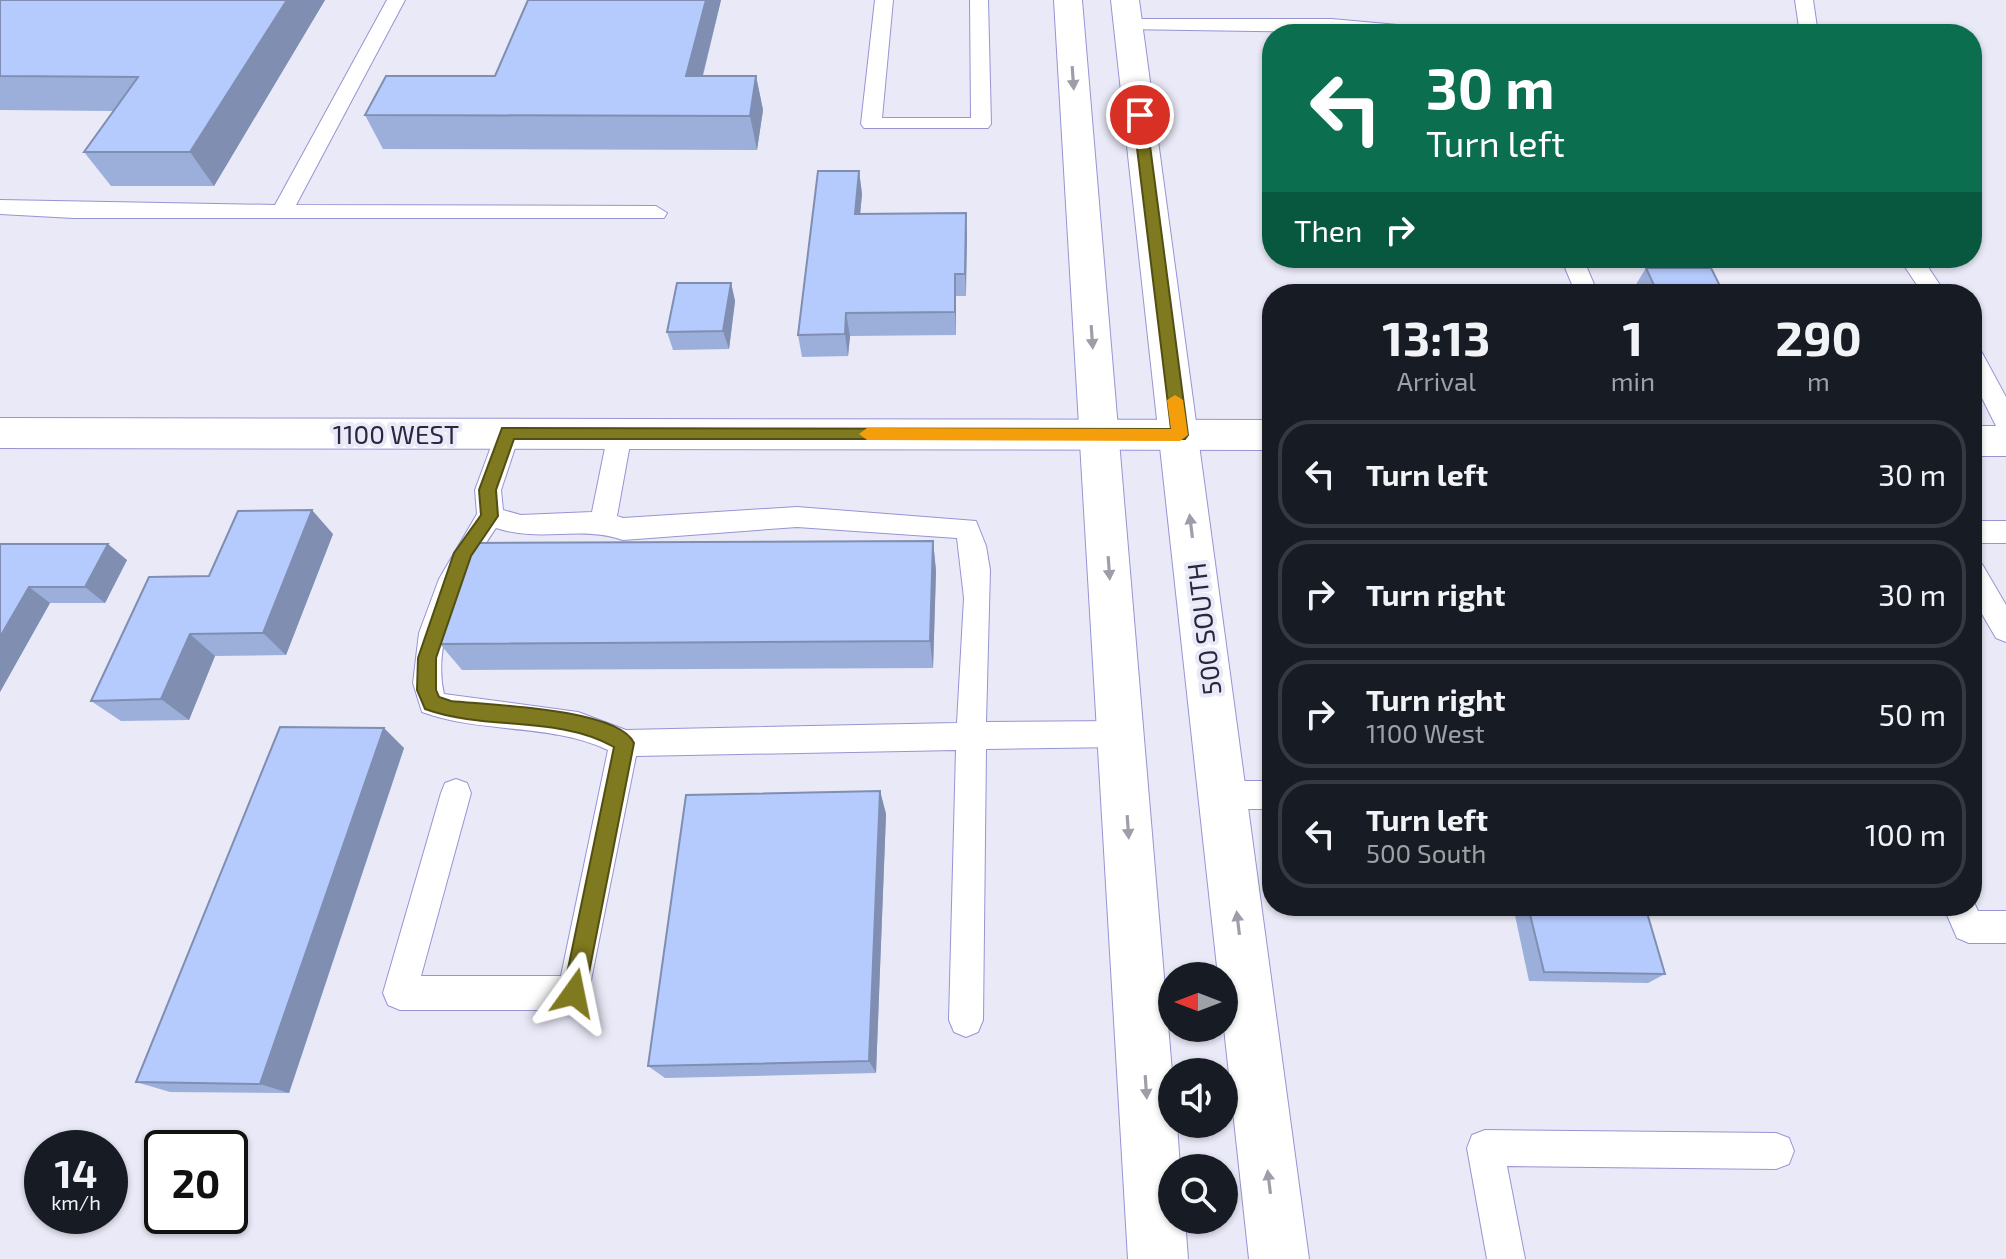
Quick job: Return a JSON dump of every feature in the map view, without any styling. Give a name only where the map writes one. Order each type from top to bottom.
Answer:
[{"type":"main road","points":[[1068,0],[1158,1259]]},
{"type":"main road","name":"500 SOUTH","points":[[1127,12],[1279,1259]]},
{"type":"main road","name":"1100 WEST","points":[[0,433],[1262,435]]},
{"type":"main road","points":[[1982,441],[2006,441]]},
{"type":"lane","points":[[282,212],[396,0]]},
{"type":"lane","points":[[884,0],[871,124],[981,124],[979,0]]},
{"type":"lane","points":[[1804,0],[1808,24]]},
{"type":"lane","points":[[1127,12],[1316,24]]},
{"type":"lane","points":[[0,207],[282,212],[656,213]]},
{"type":"lane","points":[[1982,374],[2006,421]]},
{"type":"lane","points":[[508,433],[488,490],[490,516],[463,553],[427,658],[426,690],[432,703],[473,713],[571,723],[600,730],[624,743],[1122,734]]},
{"type":"lane","points":[[603,522],[620,433]]},
{"type":"lane","points":[[490,516],[521,526],[603,522],[623,529],[797,517],[967,528],[973,539],[976,574],[966,1020]]},
{"type":"lane","points":[[1982,532],[2006,532]]},
{"type":"lane","points":[[1982,589],[2006,630]]},
{"type":"lane","points":[[456,793],[400,993],[574,993],[624,743]]},
{"type":"lane","points":[[1223,795],[1262,795]]},
{"type":"lane","points":[[1964,916],[1969,927],[2006,927]]},
{"type":"lane","points":[[1506,1259],[1485,1148],[1776,1151]]},
{"type":"building","points":[[0,0],[287,0],[190,152],[84,152],[138,77],[0,76]]},
{"type":"building","points":[[528,0],[706,0],[686,76],[756,76],[750,116],[365,115],[386,76],[495,76]]},
{"type":"building","points":[[818,171],[859,171],[855,214],[966,213],[965,274],[955,274],[955,312],[846,313],[845,334],[798,335]]},
{"type":"building","points":[[1646,268],[1711,268],[1719,284],[1653,284]]},
{"type":"building","points":[[677,283],[731,283],[723,331],[667,332]]},
{"type":"building","points":[[312,510],[263,633],[190,634],[161,699],[91,701],[149,577],[209,576],[238,511]]},
{"type":"building","points":[[933,541],[930,641],[440,644],[472,543]]},
{"type":"building","points":[[0,544],[108,544],[85,587],[29,587],[0,637]]},
{"type":"building","points":[[280,727],[384,728],[260,1084],[136,1082]]},
{"type":"building","points":[[880,791],[869,1061],[648,1066],[686,795]]},
{"type":"building","points":[[1530,916],[1648,916],[1665,974],[1544,972]]},
{"type":"slow traffic","points":[[867,434],[1180,435],[1175,400]]},
{"type":"route","points":[[574,993],[624,743],[600,730],[571,723],[451,710],[432,703],[426,690],[427,658],[463,553],[490,516],[488,490],[508,433],[1180,435],[1140,115]]}]
